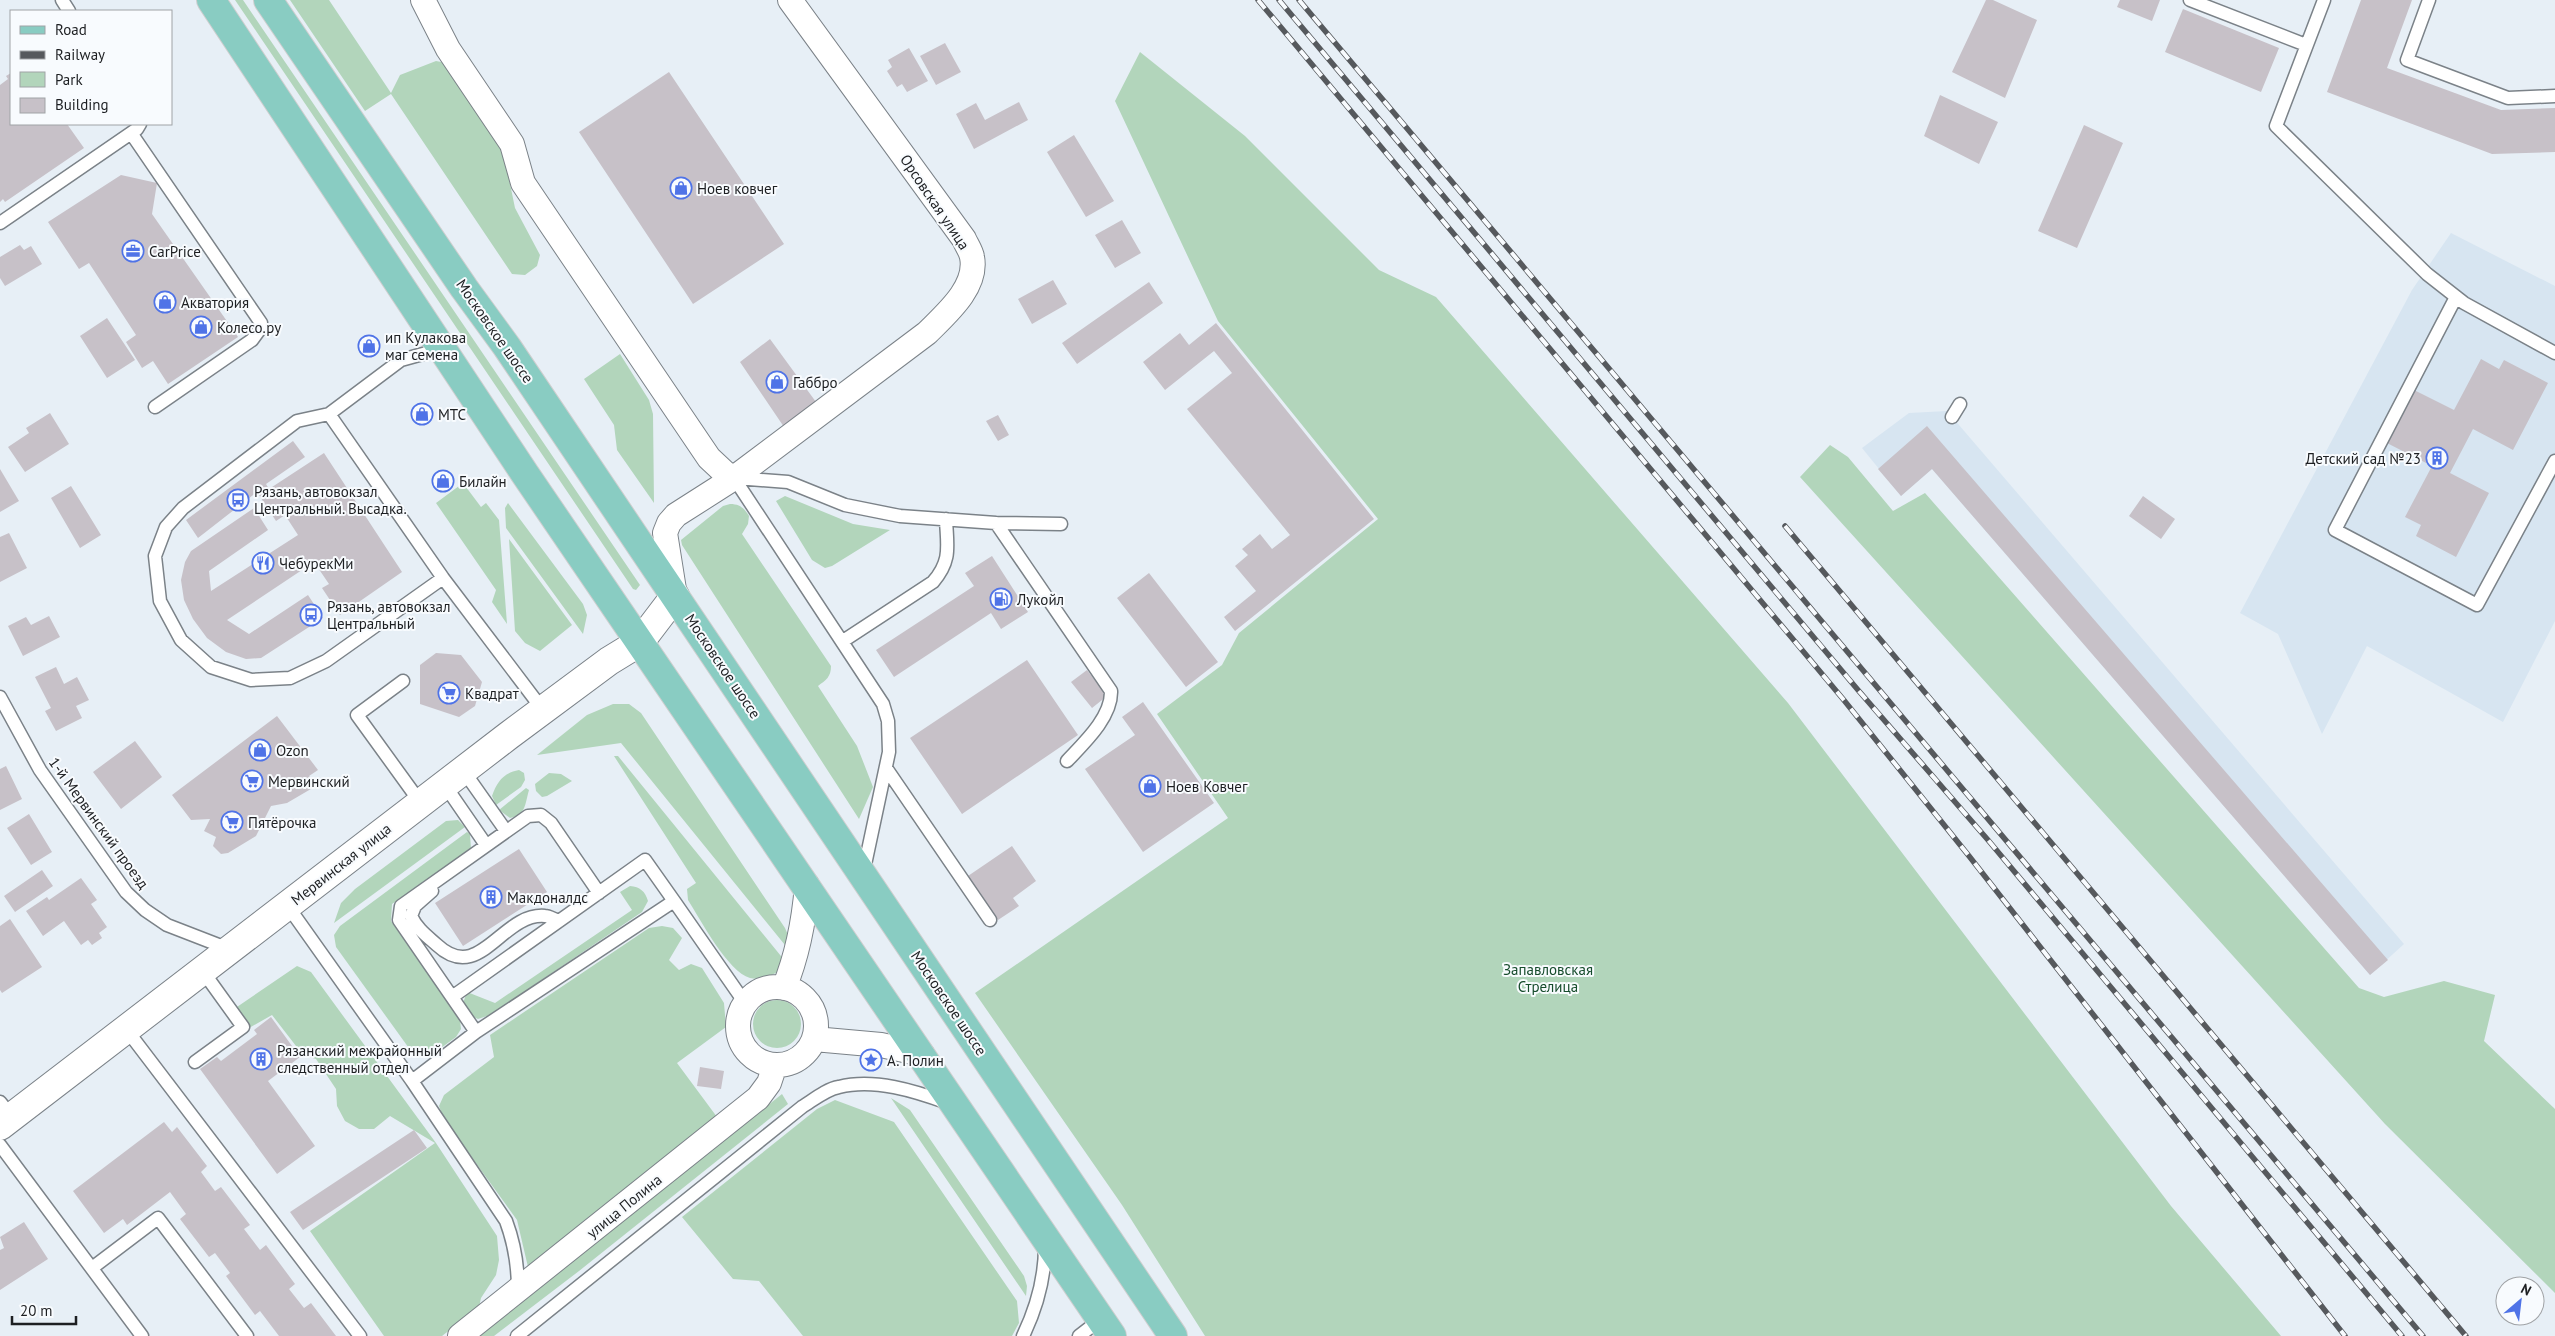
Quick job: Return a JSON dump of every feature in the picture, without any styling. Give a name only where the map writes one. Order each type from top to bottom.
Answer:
[{"type":"main road","points":[[211,0],[441,349],[958,1106],[1107,1328]]},
{"type":"main road","name":"Московское шоссе","points":[[268,0],[459,280],[513,354],[1173,1336]]},
{"type":"street","points":[[423,0],[448,49],[512,144],[522,183],[709,458],[725,473],[734,478]]},
{"type":"street","name":"Орсовская улица","points":[[675,596],[665,533],[668,523],[676,514],[734,478],[927,333],[952,308],[966,287],[972,272],[972,256],[964,239],[790,0]]},
{"type":"street","name":"Мервинская улица","points":[[4,1115],[126,1029],[420,802],[609,661],[640,642],[675,596]]},
{"type":"street","points":[[784,988],[794,964],[803,927],[807,885]]},
{"type":"street","points":[[784,988],[795,992],[810,1007],[815,1023],[814,1039],[808,1050],[798,1059],[787,1064],[762,1063],[752,1057],[739,1037],[739,1014],[745,1003],[762,990],[784,988]]},
{"type":"street","points":[[814,1039],[881,1044],[922,1054]]},
{"type":"street","name":"улица Полина","points":[[460,1336],[758,1098],[769,1083],[775,1065]]},
{"type":"lane","points":[[2190,0],[2306,45]]},
{"type":"lane","points":[[2324,0],[2276,126],[2427,274],[2456,297],[2555,353]]},
{"type":"lane","points":[[2429,0],[2407,60],[2508,98],[2555,96]]},
{"type":"lane","points":[[0,223],[136,128],[261,323],[260,329],[252,340],[155,407]]},
{"type":"lane","points":[[2456,297],[2335,530],[2477,605],[2555,461]]},
{"type":"lane","points":[[441,349],[401,360],[329,414],[297,421],[183,508],[166,527],[155,556],[160,601],[181,640],[211,667],[251,680],[290,678],[326,661],[443,578]]},
{"type":"lane","points":[[1952,417],[1960,404]]},
{"type":"lane","points":[[329,414],[443,578],[543,710]]},
{"type":"lane","points":[[734,478],[780,480],[854,508],[900,516],[996,523],[1061,524]]},
{"type":"lane","points":[[734,478],[883,704],[890,739],[886,768],[863,874]]},
{"type":"lane","points":[[843,641],[933,582],[943,570],[947,556],[946,520]]},
{"type":"lane","points":[[996,523],[1111,691],[1111,699],[1094,730],[1067,761]]},
{"type":"lane","points":[[403,681],[356,715],[420,802]]},
{"type":"lane","name":"1-й Мервинский проезд","points":[[0,697],[40,770],[126,892],[145,910],[167,925],[229,949]]},
{"type":"lane","points":[[886,768],[990,920]]},
{"type":"lane","points":[[454,777],[506,831]]},
{"type":"lane","points":[[454,777],[486,845]]},
{"type":"lane","points":[[476,1032],[399,920],[401,906],[528,816],[541,815],[551,823],[599,893]]},
{"type":"lane","points":[[452,997],[645,860],[745,1003]]},
{"type":"lane","points":[[457,865],[453,876],[415,906],[411,916],[416,927],[451,957],[462,959],[474,955],[532,917],[546,916],[559,921]]},
{"type":"lane","points":[[412,1081],[476,1032],[674,901]]},
{"type":"lane","points":[[287,905],[412,1081],[506,1221],[517,1257],[518,1290]]},
{"type":"lane","points":[[195,1062],[243,1027],[202,970]]},
{"type":"lane","points":[[126,1029],[360,1336]]},
{"type":"lane","points":[[517,1336],[802,1107],[838,1086],[877,1085],[919,1093],[958,1106]]},
{"type":"lane","points":[[0,1145],[142,1336]]},
{"type":"lane","points":[[92,1268],[158,1218],[247,1336]]},
{"type":"lane","points":[[1023,1336],[1033,1315],[1045,1272],[1045,1236]]},
{"type":"lane","points":[[1080,1336],[1107,1328]]},
{"type":"shaded area","points":[[2451,233],[2555,286],[2555,621],[2503,722],[2367,646],[2322,734],[2278,634],[2240,613],[2412,290]]},
{"type":"shaded area","points":[[1947,411],[2404,944],[2370,975],[1932,469],[1901,496],[1862,448],[1909,413]]},
{"type":"green space","points":[[235,0],[243,0],[640,585],[636,590],[633,589]]},
{"type":"green space","points":[[290,0],[329,0],[391,93],[400,75],[436,61],[452,64],[501,140],[515,208],[540,255],[537,266],[525,275],[512,274],[391,94],[365,111]]},
{"type":"green space","name":"Запавловская Стрелица","points":[[1140,52],[1245,136],[1379,270],[1436,297],[1788,703],[2171,1206],[2281,1336],[1205,1336],[1122,1205],[975,993],[1228,818],[1157,714],[1222,665],[1239,633],[1378,519],[1218,321],[1115,101]]},
{"type":"green space","points":[[620,354],[649,400],[653,414],[654,503],[617,450],[614,425],[584,379]]},
{"type":"green space","points":[[1830,445],[1848,457],[1893,511],[1925,493],[2359,988],[2384,997],[2444,981],[2495,995],[2484,1041],[2555,1109],[2555,1293],[2545,1283],[2545,1276],[2538,1276],[2385,1124],[1800,477]]},
{"type":"green space","points":[[463,483],[481,507],[486,503],[499,520],[507,624],[492,602],[496,590],[436,503]]},
{"type":"green space","points":[[785,496],[853,524],[890,530],[832,566],[825,568],[812,560],[776,501]]},
{"type":"green space","points":[[508,503],[583,604],[587,615],[583,634],[506,528],[505,508]]},
{"type":"green space","points":[[730,504],[741,507],[749,516],[748,524],[742,534],[831,666],[829,676],[818,686],[857,746],[873,787],[859,819],[682,545],[681,540],[723,506]]},
{"type":"green space","points":[[509,539],[572,625],[540,651],[525,643],[515,631]]},
{"type":"green space","points":[[613,704],[629,704],[641,713],[785,928],[791,942],[789,950],[621,743],[537,755],[587,715]]},
{"type":"green space","points":[[614,756],[618,756],[785,961],[783,969],[763,978],[754,979],[742,974],[724,956],[688,900],[687,889],[696,883]]},
{"type":"green space","points":[[519,770],[524,773],[525,780],[521,787],[496,805],[492,796],[496,786],[509,773]]},
{"type":"green space","points":[[549,773],[561,774],[572,781],[542,797],[536,791],[535,784]]},
{"type":"green space","points":[[526,788],[529,790],[522,812],[510,818],[499,810]]},
{"type":"green space","points":[[458,820],[465,827],[334,923],[341,903],[355,889],[446,821]]},
{"type":"green space","points":[[467,832],[470,834],[471,849],[392,904],[391,921],[460,1020],[461,1029],[456,1037],[430,1056],[420,1057],[411,1051],[336,947],[334,935],[340,926]]},
{"type":"green space","points":[[630,886],[642,890],[647,898],[648,901],[642,912],[490,1015],[478,1019],[467,1014],[463,1003],[467,992],[495,1003],[632,910],[620,892]]},
{"type":"green space","points":[[662,926],[673,928],[682,938],[669,960],[679,970],[691,964],[702,968],[724,1003],[726,1027],[677,1063],[717,1117],[528,1267],[517,1220],[444,1119],[439,1106],[444,1095],[494,1057],[490,1035],[649,928]]},
{"type":"green space","points":[[297,966],[311,972],[436,1143],[497,1236],[499,1260],[496,1275],[481,1298],[479,1307],[442,1336],[384,1336],[310,1231],[435,1143],[390,1116],[374,1129],[359,1129],[345,1121],[337,1106],[336,1089],[316,1059],[303,1055],[272,1015],[249,1028],[234,1009]]},
{"type":"green space","points":[[772,1000],[782,1000],[794,1007],[801,1019],[801,1029],[794,1041],[782,1048],[772,1048],[764,1044],[757,1037],[753,1029],[753,1019],[757,1011],[764,1004]]},
{"type":"green space","points":[[782,1094],[788,1104],[579,1271],[494,1336],[480,1336]]},
{"type":"green space","points":[[891,1098],[910,1110],[1024,1276],[1027,1286],[1026,1296]]},
{"type":"green space","points":[[835,1100],[894,1122],[1017,1301],[1019,1323],[1012,1336],[803,1336],[759,1281],[733,1279],[682,1217],[817,1109]]},
{"type":"building","points":[[1986,0],[1993,0],[2037,20],[2005,98],[1952,72]]},
{"type":"building","points":[[2120,0],[2160,0],[2152,21],[2117,7]]},
{"type":"building","points":[[2361,0],[2412,0],[2387,68],[2501,110],[2555,108],[2555,152],[2492,154],[2327,92]]},
{"type":"building","points":[[2183,9],[2279,48],[2261,92],[2165,52]]},
{"type":"building","points":[[945,43],[961,72],[936,85],[920,56]]},
{"type":"building","points":[[909,48],[928,81],[907,92],[902,84],[897,87],[887,71],[892,67],[888,60]]},
{"type":"building","name":"Ноев ковчег","points":[[669,72],[784,244],[693,304],[579,132]]},
{"type":"building","points":[[10,74],[10,125],[68,125],[84,148],[5,202],[3,199],[0,202],[0,85],[8,79],[6,76]]},
{"type":"building","points":[[1940,95],[1998,122],[1979,164],[1924,136]]},
{"type":"building","points":[[1019,102],[1028,120],[974,149],[956,114],[976,103],[985,120]]},
{"type":"building","points":[[2084,125],[2123,143],[2077,248],[2038,231]]},
{"type":"building","points":[[1074,135],[1114,201],[1086,217],[1047,152]]},
{"type":"building","name":"Акватория","points":[[121,175],[157,183],[152,214],[238,337],[168,384],[153,361],[142,368],[126,342],[136,335],[89,263],[79,269],[48,222]]},
{"type":"building","points":[[1122,220],[1141,253],[1115,268],[1095,235]]},
{"type":"building","points":[[20,245],[24,250],[31,246],[42,264],[5,286],[0,278],[0,257]]},
{"type":"building","points":[[1053,280],[1067,304],[1032,324],[1018,299]]},
{"type":"building","points":[[1149,282],[1163,303],[1077,364],[1062,343]]},
{"type":"building","points":[[107,318],[135,360],[107,378],[80,336]]},
{"type":"building","points":[[1216,323],[1374,519],[1235,631],[1224,617],[1256,591],[1235,566],[1248,555],[1242,549],[1260,534],[1272,549],[1290,535],[1187,409],[1232,373],[1214,351],[1165,390],[1143,362],[1180,333],[1189,345]]},
{"type":"building","name":"Габбро","points":[[770,339],[816,402],[784,427],[740,362]]},
{"type":"building","name":"Детский сад №23","points":[[2481,359],[2499,369],[2504,360],[2548,383],[2513,450],[2473,429],[2450,473],[2489,493],[2456,557],[2416,536],[2421,525],[2405,517],[2432,466],[2383,441],[2410,388],[2454,410]]},
{"type":"building","points":[[50,413],[69,444],[25,472],[8,447],[29,433],[26,428]]},
{"type":"building","points":[[998,415],[1009,435],[998,441],[986,421]]},
{"type":"building","points":[[1927,426],[2388,960],[2370,975],[1932,469],[1901,496],[1878,469]]},
{"type":"building","points":[[293,441],[305,457],[266,484],[269,489],[324,453],[402,572],[340,615],[322,588],[329,584],[314,562],[227,620],[249,634],[308,595],[323,618],[261,658],[246,659],[226,652],[207,638],[193,619],[184,600],[181,580],[185,562],[191,551],[254,508],[268,530],[209,571],[211,591],[298,535],[285,515],[276,521],[257,492],[198,538],[186,520]]},
{"type":"building","points":[[0,469],[19,501],[0,512]]},
{"type":"building","points":[[71,486],[101,535],[80,548],[51,498]]},
{"type":"building","points":[[2143,496],[2175,519],[2161,539],[2129,516]]},
{"type":"building","points":[[9,533],[27,568],[0,582],[0,537]]},
{"type":"building","points":[[992,556],[1028,612],[1001,629],[991,613],[894,677],[876,650],[974,586],[965,573]]},
{"type":"building","points":[[1149,573],[1218,662],[1186,687],[1117,598]]},
{"type":"building","points":[[49,616],[60,637],[23,656],[8,626],[26,617],[31,625]]},
{"type":"building","name":"Квадрат","points":[[436,653],[461,655],[482,682],[475,706],[459,717],[420,704],[420,665]]},
{"type":"building","points":[[1027,660],[1078,735],[962,814],[910,738]]},
{"type":"building","points":[[56,667],[64,684],[77,677],[89,700],[76,706],[82,718],[56,731],[45,711],[51,708],[35,677]]},
{"type":"building","points":[[1087,670],[1107,696],[1092,708],[1071,682]]},
{"type":"building","name":"Ноев Ковчег","points":[[1143,702],[1214,803],[1143,852],[1085,769],[1135,735],[1122,717]]},
{"type":"building","name":"Мервинский","points":[[277,716],[318,770],[309,776],[316,786],[287,803],[271,806],[256,836],[228,853],[221,854],[213,846],[216,837],[204,831],[210,819],[191,820],[172,795]]},
{"type":"building","points":[[135,741],[162,777],[121,809],[93,772]]},
{"type":"building","points":[[6,766],[22,799],[0,810],[0,769]]},
{"type":"building","points":[[29,814],[52,852],[31,865],[7,828]]},
{"type":"building","points":[[1012,846],[1036,881],[1013,898],[1019,906],[998,920],[968,876]]},
{"type":"building","name":"Макдоналдс","points":[[519,849],[547,892],[463,946],[435,903]]},
{"type":"building","points":[[42,870],[53,886],[15,912],[4,896]]},
{"type":"building","points":[[81,878],[97,900],[91,904],[107,927],[99,933],[102,938],[92,945],[88,940],[81,945],[64,921],[43,936],[26,911],[47,897],[49,900]]},
{"type":"building","points":[[10,919],[42,967],[2,993],[0,990],[0,926]]},
{"type":"building","points":[[271,1017],[300,1057],[268,1081],[315,1146],[277,1174],[200,1069],[217,1057],[221,1061],[257,1034],[254,1030]]},
{"type":"building","points":[[700,1067],[724,1071],[721,1089],[697,1086]]},
{"type":"building","points":[[164,1122],[172,1132],[177,1127],[207,1166],[201,1172],[215,1191],[221,1187],[250,1225],[244,1229],[260,1250],[266,1245],[295,1284],[289,1289],[304,1308],[311,1303],[336,1336],[279,1336],[260,1311],[255,1315],[226,1276],[230,1273],[215,1253],[209,1257],[180,1219],[186,1214],[170,1192],[127,1225],[123,1219],[104,1233],[73,1191]]},
{"type":"building","points":[[414,1130],[427,1148],[303,1230],[290,1212]]},
{"type":"building","points":[[24,1222],[48,1259],[0,1290],[0,1250],[4,1248],[0,1237]]},
{"type":"railway","points":[[1258,0],[1843,699],[1969,856],[2345,1336]]},
{"type":"railway","points":[[1279,0],[1858,690],[1988,840],[2402,1336]]},
{"type":"railway","points":[[1299,0],[2423,1336]]},
{"type":"railway","points":[[1785,526],[2466,1336]]},
{"type":"place","name":"Ноев ковчег","points":[[681,188]]},
{"type":"place","name":"CarPrice","points":[[133,251]]},
{"type":"place","name":"Акватория","points":[[165,302]]},
{"type":"place","name":"Колесо.ру","points":[[201,327]]},
{"type":"place","name":"ип Кулакова маг семена","points":[[369,346]]},
{"type":"place","name":"Габбро","points":[[777,382]]},
{"type":"place","name":"МТС","points":[[422,414]]},
{"type":"place","name":"Детский сад №23","points":[[2437,458]]},
{"type":"place","name":"Билайн","points":[[443,481]]},
{"type":"place","name":"Рязань, автовокзал Центральный. Высадка.","points":[[238,500]]},
{"type":"place","name":"ЧебурекМи","points":[[263,563]]},
{"type":"place","name":"Лукойл","points":[[1001,599]]},
{"type":"place","name":"Рязань, автовокзал Центральный","points":[[311,615]]},
{"type":"place","name":"Квадрат","points":[[449,693]]},
{"type":"place","name":"Ozon","points":[[260,750]]},
{"type":"place","name":"Мервинский","points":[[252,781]]},
{"type":"place","name":"Ноев Ковчег","points":[[1150,786]]},
{"type":"place","name":"Пятёрочка","points":[[232,822]]},
{"type":"place","name":"Макдоналдс","points":[[491,897]]},
{"type":"place","name":"Рязанский межрайонный следственный отдел","points":[[261,1059]]},
{"type":"place","name":"А. Полин","points":[[871,1060]]}]
